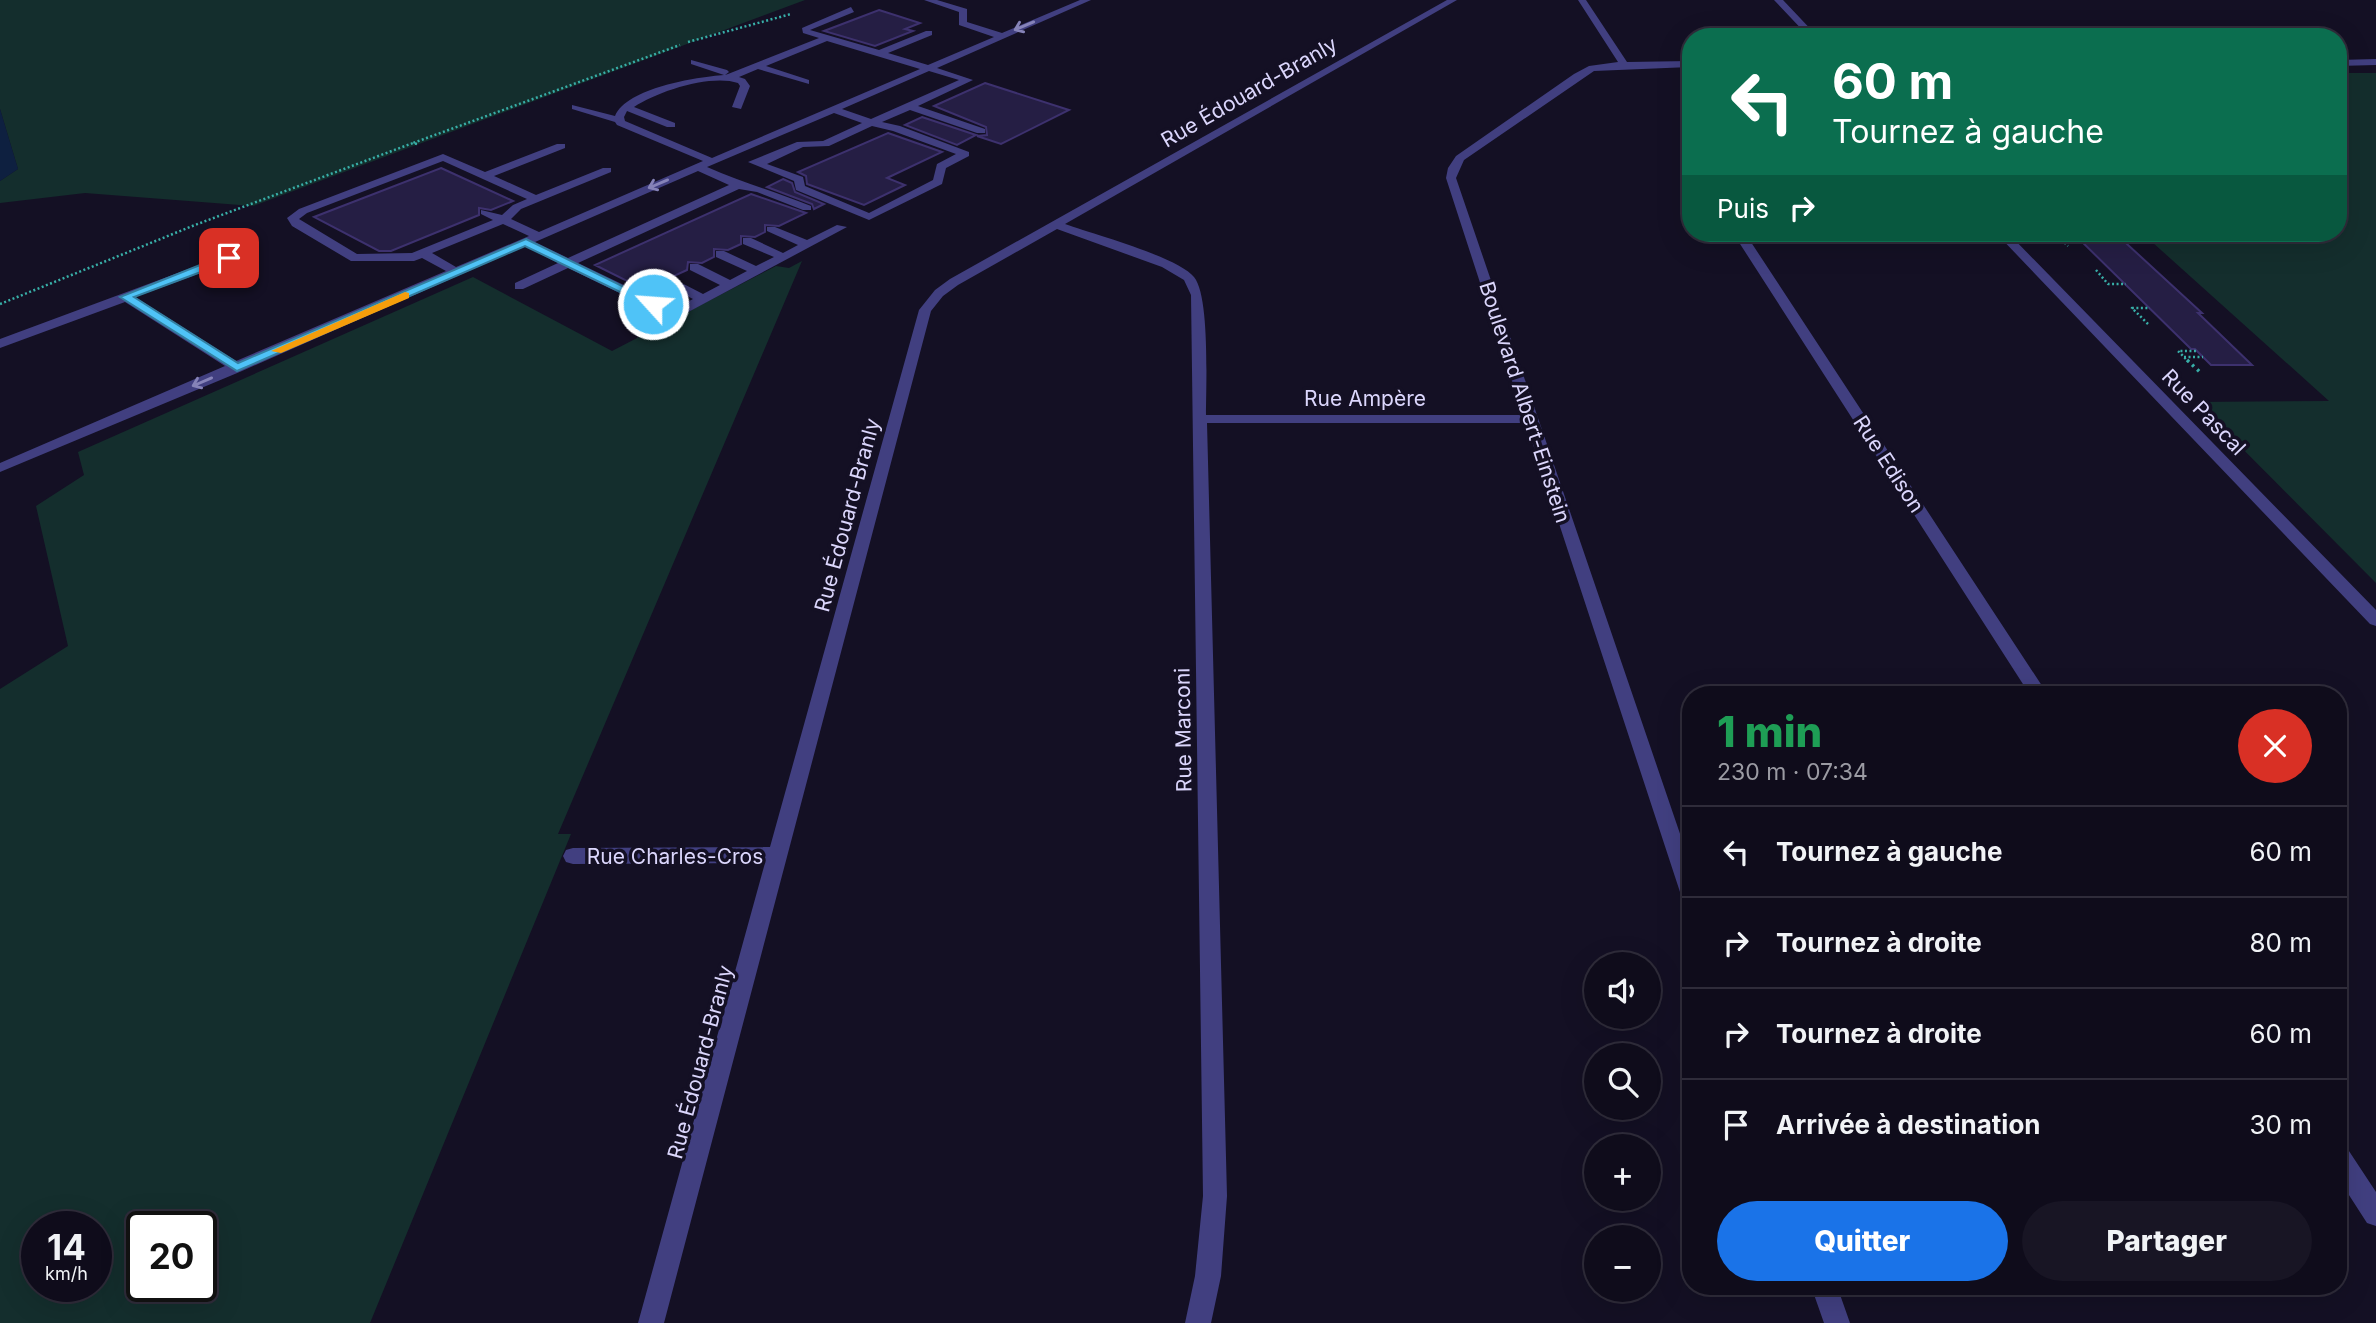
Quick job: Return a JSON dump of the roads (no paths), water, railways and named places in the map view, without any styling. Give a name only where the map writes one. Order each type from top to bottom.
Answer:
[{"type":"street","points":[[928,0],[956,4],[964,11],[962,23],[1001,36]]},
{"type":"street","points":[[0,468],[1087,0]]},
{"type":"street","name":"Rue Édouard-Branly","points":[[651,1323],[925,310],[939,293],[954,282],[1452,0]]},
{"type":"street","points":[[1582,0],[1624,65]]},
{"type":"street","points":[[1778,0],[1805,28]]},
{"type":"street","points":[[775,134],[802,144],[825,144],[968,80],[806,31],[806,28],[850,10]]},
{"type":"street","points":[[877,54],[929,33]]},
{"type":"street","points":[[619,119],[626,107],[639,99],[690,81],[732,76],[827,38]]},
{"type":"street","points":[[694,62],[732,76],[745,86],[737,107]]},
{"type":"street","points":[[2347,62],[2376,62]]},
{"type":"street","name":"Boulevard Albert-Einstein","points":[[1682,64],[1602,66],[1577,76],[1460,158],[1451,173],[1452,185],[1682,868]]},
{"type":"street","points":[[757,66],[806,82]]},
{"type":"street","points":[[909,106],[981,131]]},
{"type":"street","points":[[576,107],[619,119],[628,127],[710,161]]},
{"type":"street","points":[[626,107],[671,125]]},
{"type":"street","points":[[731,153],[799,179],[800,188],[869,217],[938,182],[941,166],[965,154],[897,128],[871,123],[832,109]]},
{"type":"street","points":[[758,164],[802,144]]},
{"type":"street","points":[[460,177],[479,174],[561,146]]},
{"type":"street","points":[[537,199],[443,157],[303,211],[293,218],[296,224],[355,258],[414,257],[503,220],[517,207],[537,199],[607,170]]},
{"type":"street","points":[[697,167],[738,185],[760,189],[807,208]]},
{"type":"street","points":[[519,286],[738,185]]},
{"type":"street","points":[[485,212],[538,236]]},
{"type":"street","name":"Rue Marconi","points":[[1058,225],[1166,264],[1184,274],[1192,283],[1197,303],[1215,1196],[1208,1276],[1198,1323]]},
{"type":"street","points":[[526,242],[674,314],[841,227]]},
{"type":"street","points":[[771,229],[807,244]]},
{"type":"street","points":[[747,241],[783,257]]},
{"type":"street","name":"Rue Edison","points":[[1745,242],[2033,686]]},
{"type":"street","name":"Rue Pascal","points":[[2011,242],[2376,621]]},
{"type":"street","points":[[423,253],[456,272]]},
{"type":"street","points":[[720,254],[756,271]]},
{"type":"street","points":[[0,344],[229,258]]},
{"type":"street","points":[[694,267],[730,285]]},
{"type":"street","points":[[666,280],[703,299]]},
{"type":"street","points":[[126,297],[237,368]]},
{"type":"street","name":"Rue Ampère","points":[[1199,419],[1530,419]]},
{"type":"street","name":"Rue Charles-Cros","points":[[573,856],[778,855]]},
{"type":"street","points":[[2347,1170],[2376,1214]]},
{"type":"street","points":[[1827,1295],[1837,1323]]},
{"type":"water","points":[[0,109],[18,169],[0,181]]}]
